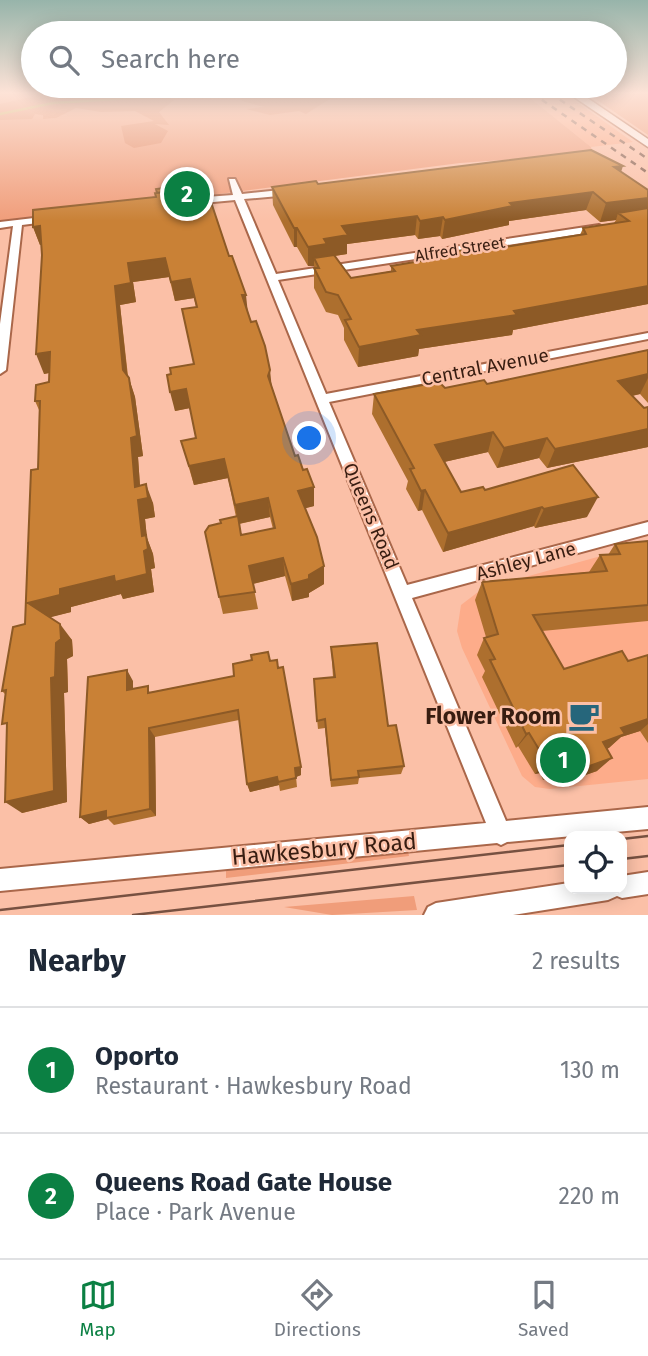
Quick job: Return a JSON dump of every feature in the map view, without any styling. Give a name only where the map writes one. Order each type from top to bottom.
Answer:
[{"type":"street","name":"Queens Road","points":[[232,181],[405,593],[501,834]]},
{"type":"street","points":[[181,202],[222,197],[239,199],[298,191]]},
{"type":"street","points":[[0,225],[59,218]]},
{"type":"street","points":[[0,370],[18,223]]},
{"type":"street","name":"Alfred Street","points":[[272,278],[608,226]]},
{"type":"street","name":"Central Avenue","points":[[322,399],[648,336]]},
{"type":"street","name":"Ashley Lane","points":[[405,593],[648,528]]},
{"type":"street","name":"Hawkesbury Road","points":[[0,880],[648,818]]},
{"type":"street","points":[[627,886],[648,883]]},
{"type":"street","points":[[436,915],[575,894]]},
{"type":"shaded area","points":[[0,136],[577,136],[591,147],[593,154],[460,163],[0,222]]},
{"type":"shaded area","points":[[123,136],[165,136],[161,143],[134,148],[125,143]]},
{"type":"shaded area","points":[[577,136],[624,136],[633,142],[591,147]]},
{"type":"shaded area","points":[[648,543],[648,779],[550,789],[535,787],[522,776],[462,648],[457,631],[461,605],[482,589]]},
{"type":"shaded area","points":[[407,846],[409,856],[226,878],[226,866]]},
{"type":"shaded area","points":[[414,896],[417,910],[332,915],[284,907]]},
{"type":"building","points":[[591,150],[623,166],[614,167],[648,190],[648,198],[606,203],[593,192],[510,203],[513,206],[445,220],[443,217],[420,221],[417,216],[342,226],[348,235],[324,239],[327,244],[308,247],[297,228],[294,228],[272,187],[316,181],[318,184]]},
{"type":"building","points":[[202,183],[204,188],[157,193],[156,189]]},
{"type":"building","points":[[206,187],[229,256],[232,256],[246,295],[242,295],[251,322],[256,321],[265,346],[270,370],[268,376],[295,456],[298,455],[303,470],[307,469],[314,487],[298,491],[317,537],[324,566],[309,575],[309,579],[291,584],[283,558],[249,566],[255,592],[219,597],[205,532],[209,526],[221,523],[220,520],[238,516],[241,535],[275,528],[268,498],[235,505],[224,459],[189,466],[181,441],[196,438],[186,389],[170,392],[167,375],[171,374],[170,368],[194,364],[182,309],[197,307],[190,279],[171,282],[165,258],[128,263],[131,283],[115,286],[123,370],[129,378],[137,436],[131,438],[135,487],[146,484],[148,498],[138,500],[142,536],[146,535],[148,549],[144,551],[147,574],[115,582],[114,576],[60,589],[60,595],[28,603],[60,624],[61,639],[56,643],[55,677],[51,678],[54,791],[5,802],[7,723],[2,724],[6,690],[2,691],[13,627],[25,624],[31,470],[38,469],[40,401],[35,401],[36,385],[49,382],[50,352],[36,354],[42,255],[40,226],[33,227],[33,210],[156,197],[155,193]]},
{"type":"building","points":[[648,208],[648,286],[514,311],[517,315],[417,330],[421,335],[359,347],[345,320],[351,319],[338,295],[326,292],[314,268],[319,268],[314,258],[334,255],[351,278],[395,271],[391,266],[450,256],[447,252],[465,250],[468,253],[586,234],[583,228],[629,221],[618,213]]},
{"type":"building","points":[[648,350],[648,374],[618,381],[644,408],[648,407],[648,429],[555,449],[547,438],[504,448],[493,432],[435,445],[461,492],[483,487],[485,490],[573,465],[598,497],[544,509],[542,507],[448,533],[425,490],[421,491],[410,469],[414,468],[374,394],[439,382],[445,388],[484,380],[487,384]]},
{"type":"building","points":[[648,541],[648,605],[533,615],[564,669],[622,651],[628,661],[648,655],[648,719],[621,728],[625,734],[603,742],[612,758],[581,769],[577,760],[556,767],[552,760],[546,761],[529,733],[526,734],[490,660],[495,659],[484,638],[498,634],[482,582],[607,571],[600,555],[620,554],[615,544]]},
{"type":"building","points":[[377,643],[388,726],[396,725],[404,766],[358,771],[359,777],[331,780],[325,719],[317,721],[314,679],[335,677],[331,647]]},
{"type":"building","points":[[268,652],[270,661],[277,660],[278,668],[283,667],[301,767],[295,768],[296,778],[278,782],[277,777],[247,784],[238,710],[149,728],[150,809],[106,818],[106,811],[80,817],[88,677],[127,670],[127,690],[148,686],[148,693],[234,676],[233,664],[252,660],[251,655]]},
{"type":"tram line","points":[[627,838],[648,836]]},
{"type":"tram line","points":[[0,910],[564,846]]},
{"type":"tram line","points":[[627,858],[648,856]]},
{"type":"tram line","points":[[133,915],[564,866]]},
{"type":"railway","points":[[594,136],[648,173]]},
{"type":"railway","points":[[613,136],[648,159]]},
{"type":"place","name":"Queens Road Gate House","points":[[187,194]]},
{"type":"place","name":"Flower Room","points":[[584,716]]},
{"type":"place","name":"Oporto","points":[[563,760]]}]
